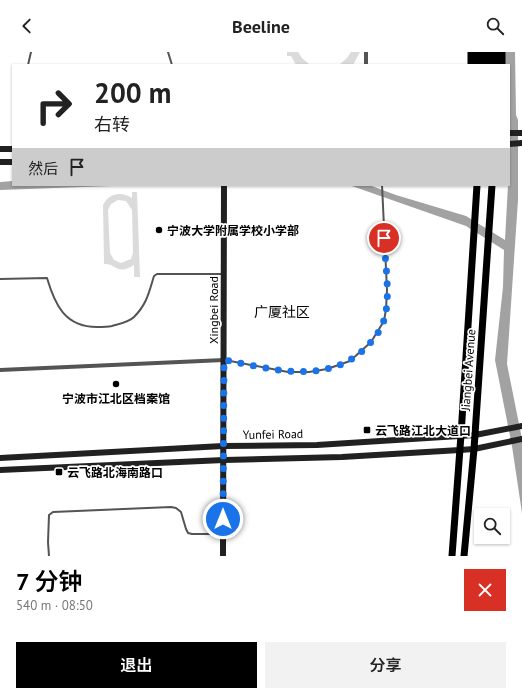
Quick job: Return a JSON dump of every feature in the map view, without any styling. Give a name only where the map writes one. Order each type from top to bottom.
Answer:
[{"type":"highway","points":[[477,52],[478,64]]},
{"type":"highway","points":[[495,52],[495,64]]},
{"type":"main road","points":[[471,52],[471,64]]},
{"type":"main road","points":[[482,52],[483,64]]},
{"type":"main road","points":[[488,52],[489,64]]},
{"type":"main road","points":[[502,52],[502,64]]},
{"type":"main road","points":[[510,133],[522,133]]},
{"type":"main road","points":[[510,144],[522,143]]},
{"type":"main road","points":[[0,149],[12,149]]},
{"type":"main road","points":[[0,162],[12,162]]},
{"type":"main road","name":"Xingbei Road","points":[[223,556],[224,186]]},
{"type":"main road","name":"Jiangbei Avenue","points":[[452,556],[477,186]]},
{"type":"main road","name":"Jiangbei Avenue","points":[[464,556],[474,449],[492,186]]},
{"type":"main road","name":"Yunfei Road","points":[[0,458],[223,446],[318,445],[475,435],[522,426]]},
{"type":"main road","name":"Yunfei Road","points":[[0,470],[224,460],[342,457],[460,450],[474,449],[522,439]]},
{"type":"street","points":[[366,52],[366,64]]},
{"type":"street","points":[[0,370],[224,360]]},
{"type":"lane","points":[[28,64],[31,52]]},
{"type":"lane","points":[[168,52],[172,64]]},
{"type":"lane","points":[[224,360],[288,372],[309,372],[327,369],[350,361],[365,349],[384,321],[386,309],[387,290],[382,186]]},
{"type":"lane","points":[[0,279],[47,278],[56,303],[66,316],[73,322],[89,327],[108,327],[123,323],[133,318],[148,297],[154,276],[157,274],[224,274]]},
{"type":"lane","points":[[49,556],[49,515],[53,512],[171,507],[176,508],[181,512],[188,533],[223,534]]},
{"type":"shaded area","points":[[287,52],[298,52],[309,64],[295,64],[291,56],[287,56]]},
{"type":"shaded area","points":[[351,52],[360,52],[354,64],[340,64]]},
{"type":"shaded area","points":[[505,52],[515,52],[516,115],[518,120],[518,200],[507,364],[522,439],[522,513],[512,446],[495,360],[503,287],[504,250],[466,226],[352,186],[372,186],[396,195],[466,216],[505,240],[508,186],[510,186],[510,64],[505,64]]},
{"type":"shaded area","points":[[12,181],[12,186],[111,186],[0,190],[0,182]]},
{"type":"shaded area","points":[[132,192],[137,192],[140,277],[134,277],[134,265],[128,268],[120,269],[104,264],[103,205],[109,198],[116,194],[124,194],[132,198]],"holes":[[[118,200],[126,201],[132,210],[133,253],[131,259],[121,263],[114,260],[110,253],[108,210],[111,204]]]},
{"type":"place","name":"宁波大学附属学校小学部","points":[[159,230]]},
{"type":"place","name":"宁波市江北区档案馆","points":[[116,384]]},
{"type":"place","name":"云飞路江北大道口","points":[[367,430]]},
{"type":"place","name":"云飞路北海南路口","points":[[59,472]]},
{"type":"district","name":"广厦社区","points":[[282,312]]},
{"type":"route","points":[[223,519],[224,360],[288,372],[309,372],[327,369],[350,361],[371,342],[384,321],[387,290],[384,238]]}]
